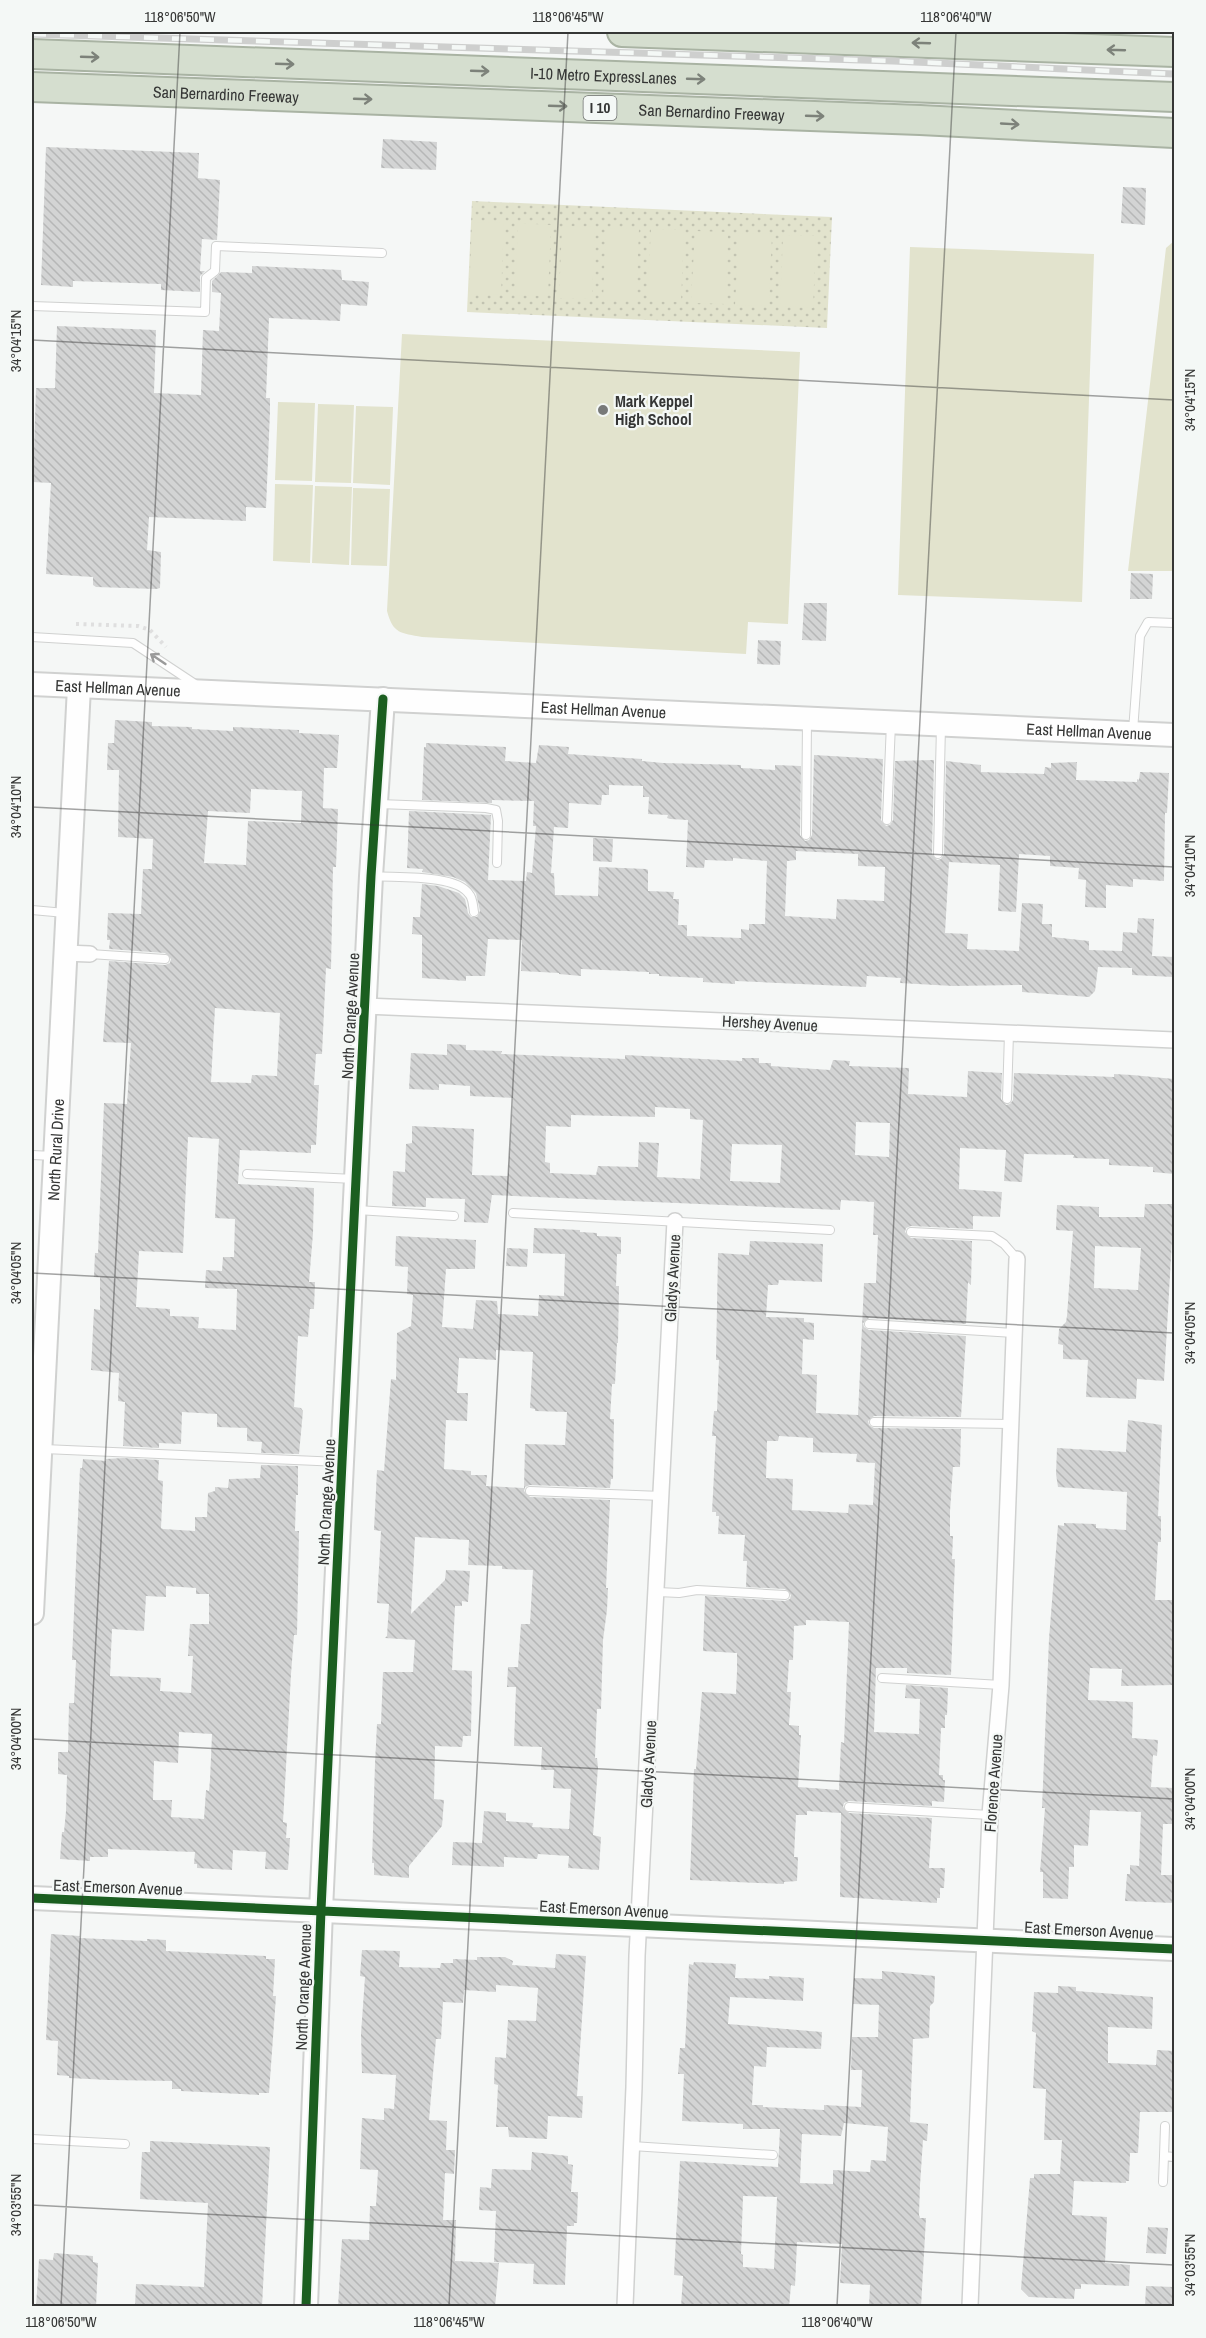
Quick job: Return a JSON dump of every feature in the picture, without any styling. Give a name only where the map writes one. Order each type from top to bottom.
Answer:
[{"type":"highway","points":[[622,32],[1174,52]]},
{"type":"highway","name":"I-10 Metro ExpressLanes","points":[[32,54],[1174,97]]},
{"type":"highway","name":"San Bernardino Freeway","points":[[32,87],[920,120],[1173,133]]},
{"type":"street","name":"East Hellman Avenue","points":[[32,684],[1174,735]]},
{"type":"street","name":"North Rural Drive","points":[[32,1612],[39,1448],[43,1156],[64,952],[79,687]]},
{"type":"street","name":"North Orange Avenue","points":[[306,2307],[321,1910],[342,1462],[371,876],[383,699]]},
{"type":"street","points":[[64,952],[90,954]]},
{"type":"street","name":"Hershey Avenue","points":[[365,1006],[1174,1040]]},
{"type":"street","name":"Gladys Avenue","points":[[625,2307],[640,1926],[675,1221]]},
{"type":"street","name":"Florence Avenue","points":[[970,2307],[990,1815],[1001,1685],[1017,1259]]},
{"type":"street","name":"East Emerson Avenue","points":[[32,1898],[1174,1949]]},
{"type":"lane","points":[[32,306],[205,312],[206,278],[215,271],[216,246],[382,253]]},
{"type":"lane","points":[[1133,733],[1140,636],[1148,622],[1174,623]]},
{"type":"lane","points":[[32,637],[133,643],[206,692]]},
{"type":"lane","points":[[806,835],[807,718]]},
{"type":"lane","points":[[887,820],[891,722]]},
{"type":"lane","points":[[938,854],[941,724]]},
{"type":"lane","points":[[377,804],[496,810],[498,820],[497,863]]},
{"type":"lane","points":[[371,876],[448,881],[461,885],[471,895],[474,912]]},
{"type":"lane","points":[[32,910],[66,913]]},
{"type":"lane","points":[[90,954],[165,959]]},
{"type":"lane","points":[[1007,1099],[1009,1033]]},
{"type":"lane","points":[[247,1174],[357,1179]]},
{"type":"lane","points":[[355,1210],[454,1216]]},
{"type":"lane","points":[[513,1213],[830,1230]]},
{"type":"lane","points":[[911,1232],[992,1236],[1004,1244],[1017,1259]]},
{"type":"lane","points":[[869,1324],[1014,1333]]},
{"type":"lane","points":[[873,1422],[1011,1424]]},
{"type":"lane","points":[[39,1448],[342,1462]]},
{"type":"lane","points":[[530,1491],[662,1496]]},
{"type":"lane","points":[[658,1592],[679,1593],[697,1590],[785,1594]]},
{"type":"lane","points":[[882,1678],[1001,1685]]},
{"type":"lane","points":[[849,1807],[990,1815]]},
{"type":"lane","points":[[1163,2182],[1165,2126]]},
{"type":"lane","points":[[32,2139],[125,2144]]},
{"type":"lane","points":[[632,2146],[772,2155]]},
{"type":"lane","points":[[1164,2157],[1174,2157]]},
{"type":"green space","points":[[472,201],[832,217],[827,328],[467,312]]},
{"type":"green space","points":[[472,222],[504,223],[501,295],[469,294]]},
{"type":"green space","points":[[518,223],[551,225],[548,296],[515,295]]},
{"type":"green space","points":[[562,226],[595,227],[592,299],[559,298]]},
{"type":"green space","points":[[606,228],[639,229],[636,301],[603,300]]},
{"type":"green space","points":[[651,229],[684,230],[681,302],[647,301]]},
{"type":"green space","points":[[695,231],[728,232],[725,304],[691,303]]},
{"type":"green space","points":[[739,233],[772,234],[769,306],[735,305]]},
{"type":"green space","points":[[783,235],[816,236],[813,308],[780,306]]},
{"type":"green space","points":[[1174,241],[1174,571],[1128,571],[1166,248]]},
{"type":"green space","points":[[910,247],[1094,254],[1082,602],[898,595]]},
{"type":"green space","points":[[402,334],[800,352],[788,624],[748,622],[746,654],[422,637],[395,628],[387,611]]},
{"type":"green space","points":[[278,402],[315,403],[312,481],[275,480]]},
{"type":"green space","points":[[318,404],[354,405],[351,483],[315,482]]},
{"type":"green space","points":[[356,406],[393,407],[390,485],[353,483]]},
{"type":"green space","points":[[275,484],[313,485],[310,563],[273,561]]},
{"type":"green space","points":[[315,486],[352,487],[349,565],[312,563]]},
{"type":"green space","points":[[353,488],[390,489],[387,566],[351,565]]},
{"type":"building","points":[[383,139],[437,142],[436,170],[381,168]]},
{"type":"building","points":[[46,147],[199,153],[198,178],[220,180],[217,240],[202,239],[200,271],[205,271],[200,276],[200,292],[161,290],[161,284],[73,281],[73,287],[41,285]]},
{"type":"building","points":[[1123,187],[1146,188],[1145,225],[1121,223]]},
{"type":"building","points":[[252,266],[341,270],[342,280],[369,282],[367,306],[341,304],[340,321],[269,318],[266,398],[270,398],[270,411],[266,508],[246,507],[246,521],[149,517],[147,550],[161,552],[160,588],[96,587],[93,585],[93,577],[46,574],[51,483],[33,482],[36,388],[55,388],[57,326],[156,330],[154,393],[201,395],[203,330],[219,331],[221,293],[212,292],[212,281],[221,272],[252,273]]},
{"type":"building","points":[[1131,573],[1153,574],[1152,599],[1130,599]]},
{"type":"building","points":[[804,603],[827,603],[826,641],[802,640]]},
{"type":"building","points":[[758,640],[781,641],[780,665],[757,664]]},
{"type":"building","points":[[115,720],[152,722],[152,726],[192,727],[192,729],[233,731],[233,727],[299,730],[299,733],[339,735],[337,768],[324,768],[323,808],[338,809],[336,867],[333,867],[331,969],[326,968],[322,1054],[316,1054],[314,1085],[319,1085],[316,1145],[311,1145],[311,1153],[240,1150],[238,1184],[314,1188],[309,1282],[315,1282],[314,1309],[310,1309],[308,1337],[298,1336],[294,1407],[301,1408],[303,1411],[299,1454],[261,1453],[262,1442],[247,1441],[247,1428],[217,1427],[217,1414],[182,1412],[181,1444],[159,1443],[159,1448],[123,1446],[125,1402],[118,1401],[119,1373],[91,1370],[94,1309],[100,1310],[100,1277],[94,1277],[95,1253],[98,1253],[104,1103],[127,1104],[131,1043],[103,1042],[109,961],[165,965],[170,963],[171,959],[165,953],[109,949],[108,913],[141,914],[143,869],[152,869],[153,839],[118,837],[119,770],[107,770],[108,743],[114,743]],"holes":[[[251,789],[302,791],[301,823],[248,821],[246,865],[204,863],[208,811],[250,813]],[[215,1008],[280,1013],[277,1076],[252,1075],[251,1083],[211,1082]],[[188,1137],[219,1139],[215,1218],[235,1219],[234,1257],[223,1257],[222,1271],[206,1270],[205,1288],[237,1289],[236,1330],[198,1328],[199,1317],[170,1316],[170,1309],[136,1307],[139,1251],[183,1253]]]},
{"type":"building","points":[[426,743],[506,747],[505,761],[536,763],[539,745],[569,747],[568,754],[642,759],[642,761],[663,763],[741,765],[741,768],[775,770],[775,765],[801,766],[800,835],[805,841],[809,840],[812,835],[814,755],[883,759],[881,820],[886,826],[890,825],[893,820],[895,761],[934,760],[932,854],[937,860],[941,859],[944,854],[946,761],[981,765],[981,772],[1044,774],[1045,767],[1051,768],[1051,763],[1077,762],[1076,780],[1137,782],[1140,772],[1169,773],[1167,813],[1165,813],[1164,881],[1133,879],[1133,887],[1106,885],[1106,908],[1085,907],[1086,880],[1078,879],[1079,868],[1050,866],[1050,856],[1019,854],[1016,912],[998,911],[1000,865],[949,862],[945,933],[968,934],[967,949],[1019,951],[1022,903],[1043,904],[1042,924],[1052,924],[1052,937],[1089,941],[1089,950],[1122,951],[1123,932],[1137,933],[1138,918],[1154,919],[1152,956],[1174,957],[1174,977],[1132,975],[1132,968],[1098,967],[1095,991],[1089,997],[1022,992],[1022,985],[953,986],[900,983],[901,978],[867,976],[866,987],[735,981],[735,984],[703,982],[703,978],[659,976],[659,974],[649,974],[649,972],[581,969],[581,976],[521,971],[522,940],[488,939],[485,976],[466,976],[466,981],[422,978],[422,935],[412,934],[413,917],[420,917],[422,884],[438,886],[459,893],[465,899],[471,917],[477,917],[480,911],[476,893],[465,882],[453,877],[422,872],[423,869],[407,868],[409,811],[491,815],[488,880],[526,881],[527,872],[532,873],[536,826],[533,826],[534,801],[492,800],[492,803],[422,800],[424,747]],"holes":[[[609,785],[643,786],[643,797],[649,797],[648,814],[668,815],[667,818],[670,819],[688,820],[686,867],[704,868],[705,860],[733,861],[733,858],[767,861],[765,924],[749,924],[749,930],[741,929],[741,938],[687,936],[687,925],[678,925],[679,899],[673,899],[674,892],[648,891],[648,870],[646,869],[599,867],[598,896],[555,895],[554,873],[551,873],[554,827],[568,828],[569,803],[601,805],[602,795],[609,795]],[[796,851],[858,854],[858,866],[885,867],[884,901],[837,899],[836,919],[785,916],[787,861],[796,860]]]},
{"type":"building","points":[[593,838],[613,839],[612,862],[593,861]]},
{"type":"building","points":[[447,1044],[466,1045],[466,1050],[502,1051],[501,1054],[625,1059],[625,1055],[742,1061],[742,1058],[759,1058],[759,1063],[771,1063],[771,1066],[830,1070],[833,1060],[850,1061],[849,1066],[909,1068],[908,1094],[967,1097],[968,1071],[1002,1073],[1001,1099],[1006,1105],[1013,1100],[1014,1073],[1114,1077],[1114,1074],[1174,1079],[1174,1174],[1153,1172],[1153,1167],[1109,1165],[1109,1159],[1073,1158],[1074,1155],[1024,1154],[1022,1182],[1004,1181],[1006,1150],[960,1148],[959,1189],[1002,1192],[1000,1217],[973,1216],[973,1229],[911,1226],[906,1228],[905,1232],[911,1238],[972,1241],[971,1285],[968,1282],[966,1324],[869,1318],[863,1323],[864,1327],[869,1330],[966,1336],[961,1417],[874,1416],[868,1421],[869,1425],[874,1428],[961,1429],[960,1467],[953,1467],[950,1511],[950,1536],[953,1536],[952,1559],[955,1559],[951,1675],[907,1673],[907,1668],[876,1668],[874,1732],[919,1734],[920,1699],[905,1698],[906,1685],[948,1688],[945,1728],[941,1728],[939,1775],[943,1775],[943,1780],[945,1780],[944,1802],[932,1801],[932,1806],[849,1801],[844,1803],[843,1807],[849,1813],[932,1818],[929,1868],[945,1868],[944,1888],[940,1888],[940,1898],[937,1898],[937,1903],[840,1897],[841,1813],[807,1811],[807,1815],[796,1815],[794,1857],[798,1857],[797,1881],[784,1882],[784,1884],[690,1880],[694,1769],[696,1769],[702,1692],[736,1694],[737,1653],[703,1651],[705,1596],[785,1601],[790,1599],[791,1595],[785,1589],[746,1587],[747,1561],[743,1561],[745,1535],[718,1534],[719,1516],[716,1516],[716,1512],[712,1512],[716,1436],[712,1436],[714,1411],[717,1411],[719,1360],[716,1360],[718,1253],[749,1255],[750,1241],[823,1244],[822,1282],[779,1280],[778,1285],[768,1285],[766,1317],[804,1318],[804,1322],[814,1323],[814,1340],[803,1339],[802,1374],[817,1375],[816,1413],[858,1415],[864,1283],[876,1283],[878,1235],[873,1235],[874,1202],[841,1200],[840,1210],[492,1195],[488,1223],[464,1222],[465,1199],[426,1198],[426,1207],[392,1206],[393,1171],[405,1172],[406,1144],[412,1143],[412,1126],[474,1129],[472,1175],[508,1176],[513,1098],[470,1096],[470,1086],[439,1084],[439,1090],[409,1089],[411,1053],[447,1055]],"holes":[[[655,1107],[690,1109],[690,1119],[703,1120],[700,1179],[657,1177],[659,1143],[639,1142],[638,1167],[598,1166],[596,1175],[550,1173],[550,1163],[545,1162],[546,1126],[571,1127],[571,1115],[655,1117]],[[856,1122],[890,1123],[889,1157],[855,1155]],[[732,1144],[782,1145],[780,1183],[730,1181]],[[779,1436],[813,1438],[813,1452],[857,1454],[856,1462],[875,1463],[873,1505],[849,1504],[848,1513],[792,1510],[793,1479],[766,1478],[767,1441],[778,1441]],[[806,1620],[849,1622],[844,1743],[841,1742],[839,1790],[798,1787],[801,1735],[799,1735],[799,1726],[789,1725],[791,1692],[787,1692],[789,1660],[793,1660],[794,1626],[806,1625]]]},
{"type":"building","points":[[1145,1204],[1174,1204],[1164,1381],[1137,1379],[1136,1399],[1086,1397],[1088,1360],[1063,1359],[1063,1345],[1058,1344],[1059,1329],[1066,1322],[1067,1316],[1073,1231],[1056,1230],[1057,1205],[1099,1207],[1099,1217],[1144,1217]],"holes":[[[1095,1246],[1141,1248],[1138,1290],[1094,1288]]]},
{"type":"building","points":[[534,1228],[580,1230],[580,1232],[597,1233],[597,1236],[621,1237],[621,1254],[617,1254],[618,1343],[610,1419],[614,1419],[613,1479],[611,1479],[610,1488],[530,1485],[525,1487],[524,1491],[530,1497],[610,1500],[607,1610],[603,1640],[601,1709],[597,1709],[595,1758],[597,1758],[598,1767],[593,1835],[601,1837],[599,1870],[568,1868],[569,1856],[538,1854],[537,1859],[504,1857],[504,1867],[452,1865],[453,1842],[482,1843],[484,1811],[506,1813],[506,1821],[533,1823],[532,1827],[569,1829],[571,1789],[553,1788],[554,1770],[541,1770],[542,1747],[514,1746],[516,1687],[507,1687],[508,1667],[518,1667],[521,1624],[530,1624],[533,1570],[468,1565],[469,1540],[415,1537],[411,1614],[445,1580],[446,1570],[470,1571],[468,1602],[462,1601],[462,1606],[455,1606],[452,1670],[472,1671],[471,1736],[463,1736],[462,1747],[435,1746],[434,1799],[444,1800],[442,1826],[409,1866],[409,1878],[374,1875],[374,1863],[372,1863],[375,1764],[377,1724],[381,1724],[383,1672],[413,1672],[415,1640],[385,1638],[389,1604],[377,1603],[381,1531],[374,1530],[377,1470],[384,1471],[391,1379],[396,1380],[397,1333],[411,1326],[413,1295],[407,1294],[408,1267],[395,1266],[396,1236],[476,1240],[475,1269],[446,1269],[442,1327],[473,1329],[476,1300],[497,1301],[498,1314],[538,1316],[539,1295],[564,1296],[565,1254],[533,1253]],"holes":[[[496,1350],[533,1352],[530,1408],[535,1411],[567,1412],[565,1445],[525,1444],[524,1488],[486,1486],[487,1475],[471,1475],[471,1471],[444,1469],[446,1420],[467,1421],[468,1393],[457,1393],[459,1358],[496,1360]]]},
{"type":"building","points":[[507,1248],[528,1249],[527,1267],[506,1266]]},
{"type":"building","points":[[1128,1420],[1162,1425],[1158,1516],[1161,1516],[1161,1542],[1158,1542],[1155,1600],[1174,1600],[1174,1685],[1121,1686],[1122,1669],[1090,1668],[1088,1700],[1133,1702],[1132,1738],[1158,1740],[1157,1756],[1153,1755],[1151,1787],[1174,1788],[1174,1824],[1163,1824],[1161,1875],[1174,1875],[1174,1903],[1125,1901],[1130,1865],[1139,1866],[1141,1812],[1090,1810],[1088,1846],[1074,1845],[1074,1867],[1069,1867],[1068,1899],[1043,1898],[1043,1872],[1040,1872],[1045,1808],[1042,1808],[1049,1639],[1058,1525],[1064,1526],[1064,1523],[1096,1524],[1096,1528],[1126,1530],[1127,1492],[1058,1487],[1057,1448],[1126,1452]]},
{"type":"building","points":[[83,1459],[106,1461],[106,1459],[159,1460],[158,1480],[163,1481],[161,1528],[195,1531],[195,1517],[207,1517],[208,1493],[215,1491],[215,1487],[228,1488],[229,1479],[260,1478],[261,1465],[298,1466],[295,1531],[299,1531],[297,1635],[294,1635],[291,1674],[283,1822],[287,1823],[286,1838],[290,1838],[288,1870],[265,1869],[266,1852],[233,1850],[232,1870],[197,1868],[197,1864],[194,1864],[195,1852],[108,1849],[108,1857],[90,1857],[90,1861],[60,1859],[66,1811],[67,1775],[58,1774],[58,1752],[68,1752],[69,1703],[74,1703],[76,1660],[72,1660],[80,1468],[82,1468]],"holes":[[[166,1586],[196,1588],[196,1594],[209,1594],[209,1624],[190,1624],[188,1656],[193,1656],[191,1693],[160,1691],[161,1678],[110,1676],[112,1629],[144,1631],[146,1596],[166,1597]],[[179,1732],[212,1734],[209,1791],[206,1790],[204,1819],[171,1817],[172,1800],[153,1800],[154,1761],[178,1763]]]},
{"type":"building","points":[[51,1934],[80,1936],[79,1938],[166,1940],[166,1951],[266,1956],[266,1959],[275,1959],[273,1996],[276,1996],[269,2093],[259,2093],[259,2095],[181,2091],[181,2089],[172,2089],[172,2081],[69,2078],[69,2076],[57,2075],[58,2041],[46,2040]]},
{"type":"building","points":[[362,1950],[400,1951],[399,1967],[440,1968],[441,1963],[453,1963],[453,1959],[477,1960],[477,1957],[505,1957],[513,1961],[512,1965],[555,1968],[556,1954],[586,1956],[577,2096],[583,2096],[582,2118],[548,2116],[547,2139],[509,2137],[508,2127],[496,2127],[498,2085],[494,2084],[495,2057],[506,2058],[508,2020],[536,2021],[538,1988],[496,1985],[496,1992],[464,1990],[463,2003],[443,2002],[441,2039],[436,2039],[429,2120],[447,2121],[446,2150],[455,2150],[454,2174],[445,2173],[443,2220],[456,2220],[455,2261],[499,2263],[495,2307],[338,2307],[342,2239],[369,2240],[370,2206],[376,2206],[378,2170],[360,2169],[362,2118],[384,2120],[384,2108],[394,2109],[396,2075],[362,2073],[361,2034],[365,1977],[360,1976]]},
{"type":"building","points":[[694,1962],[736,1964],[735,1978],[769,1979],[769,1976],[804,1978],[803,2001],[730,1997],[728,2024],[822,2032],[821,2049],[767,2047],[766,2067],[754,2066],[752,2105],[824,2110],[824,2105],[861,2107],[862,2070],[851,2070],[852,2037],[878,2037],[879,2005],[853,2004],[854,1978],[882,1979],[882,1971],[935,1976],[934,2002],[930,2006],[929,2038],[913,2039],[910,2122],[928,2124],[927,2141],[923,2140],[920,2185],[919,2215],[920,2218],[926,2218],[921,2307],[869,2307],[870,2285],[840,2283],[842,2244],[797,2242],[795,2286],[791,2285],[789,2307],[681,2307],[683,2276],[674,2275],[680,2161],[778,2167],[780,2129],[743,2129],[743,2124],[682,2121],[684,2074],[678,2074],[680,2048],[685,2048],[689,1964],[693,1965]],"holes":[[[844,2123],[888,2127],[886,2161],[871,2160],[870,2172],[833,2170],[833,2184],[800,2183],[802,2134],[841,2136]],[[743,2196],[777,2197],[774,2269],[743,2267],[743,2255],[741,2254]]]},
{"type":"building","points":[[1058,1986],[1076,1987],[1076,1991],[1153,1997],[1152,2029],[1108,2027],[1108,2063],[1156,2065],[1157,2050],[1174,2051],[1174,2112],[1140,2112],[1138,2153],[1130,2153],[1129,2181],[1126,2183],[1074,2181],[1072,2215],[1107,2217],[1105,2263],[1130,2265],[1129,2286],[1081,2284],[1081,2289],[1075,2289],[1074,2299],[1029,2297],[1021,2289],[1030,2178],[1034,2178],[1034,2174],[1060,2174],[1062,2140],[1044,2140],[1046,2089],[1033,2088],[1036,2033],[1032,2031],[1034,1992],[1058,1993]]},
{"type":"building","points":[[150,2141],[270,2147],[262,2307],[135,2307],[136,2284],[204,2287],[208,2203],[140,2199],[142,2152],[150,2152]]},
{"type":"building","points":[[532,2152],[568,2156],[568,2164],[573,2165],[571,2192],[578,2192],[577,2223],[574,2223],[574,2226],[567,2226],[565,2285],[533,2284],[534,2264],[494,2262],[496,2211],[479,2210],[480,2187],[491,2188],[492,2169],[531,2170]]},
{"type":"building","points":[[1148,2227],[1168,2228],[1166,2254],[1146,2253]]},
{"type":"building","points":[[54,2253],[93,2256],[93,2262],[98,2263],[96,2307],[36,2307],[39,2259],[53,2260]]},
{"type":"building","points":[[1146,2286],[1174,2287],[1174,2307],[1145,2306]]},
{"type":"railway","points":[[32,34],[893,61],[1174,74]]},
{"type":"cycle path","points":[[306,2306],[321,1910],[342,1462],[371,876],[383,699]]},
{"type":"cycle path","points":[[32,1898],[1174,1949]]},
{"type":"place","name":"Mark Keppel High School","points":[[603,410]]}]
